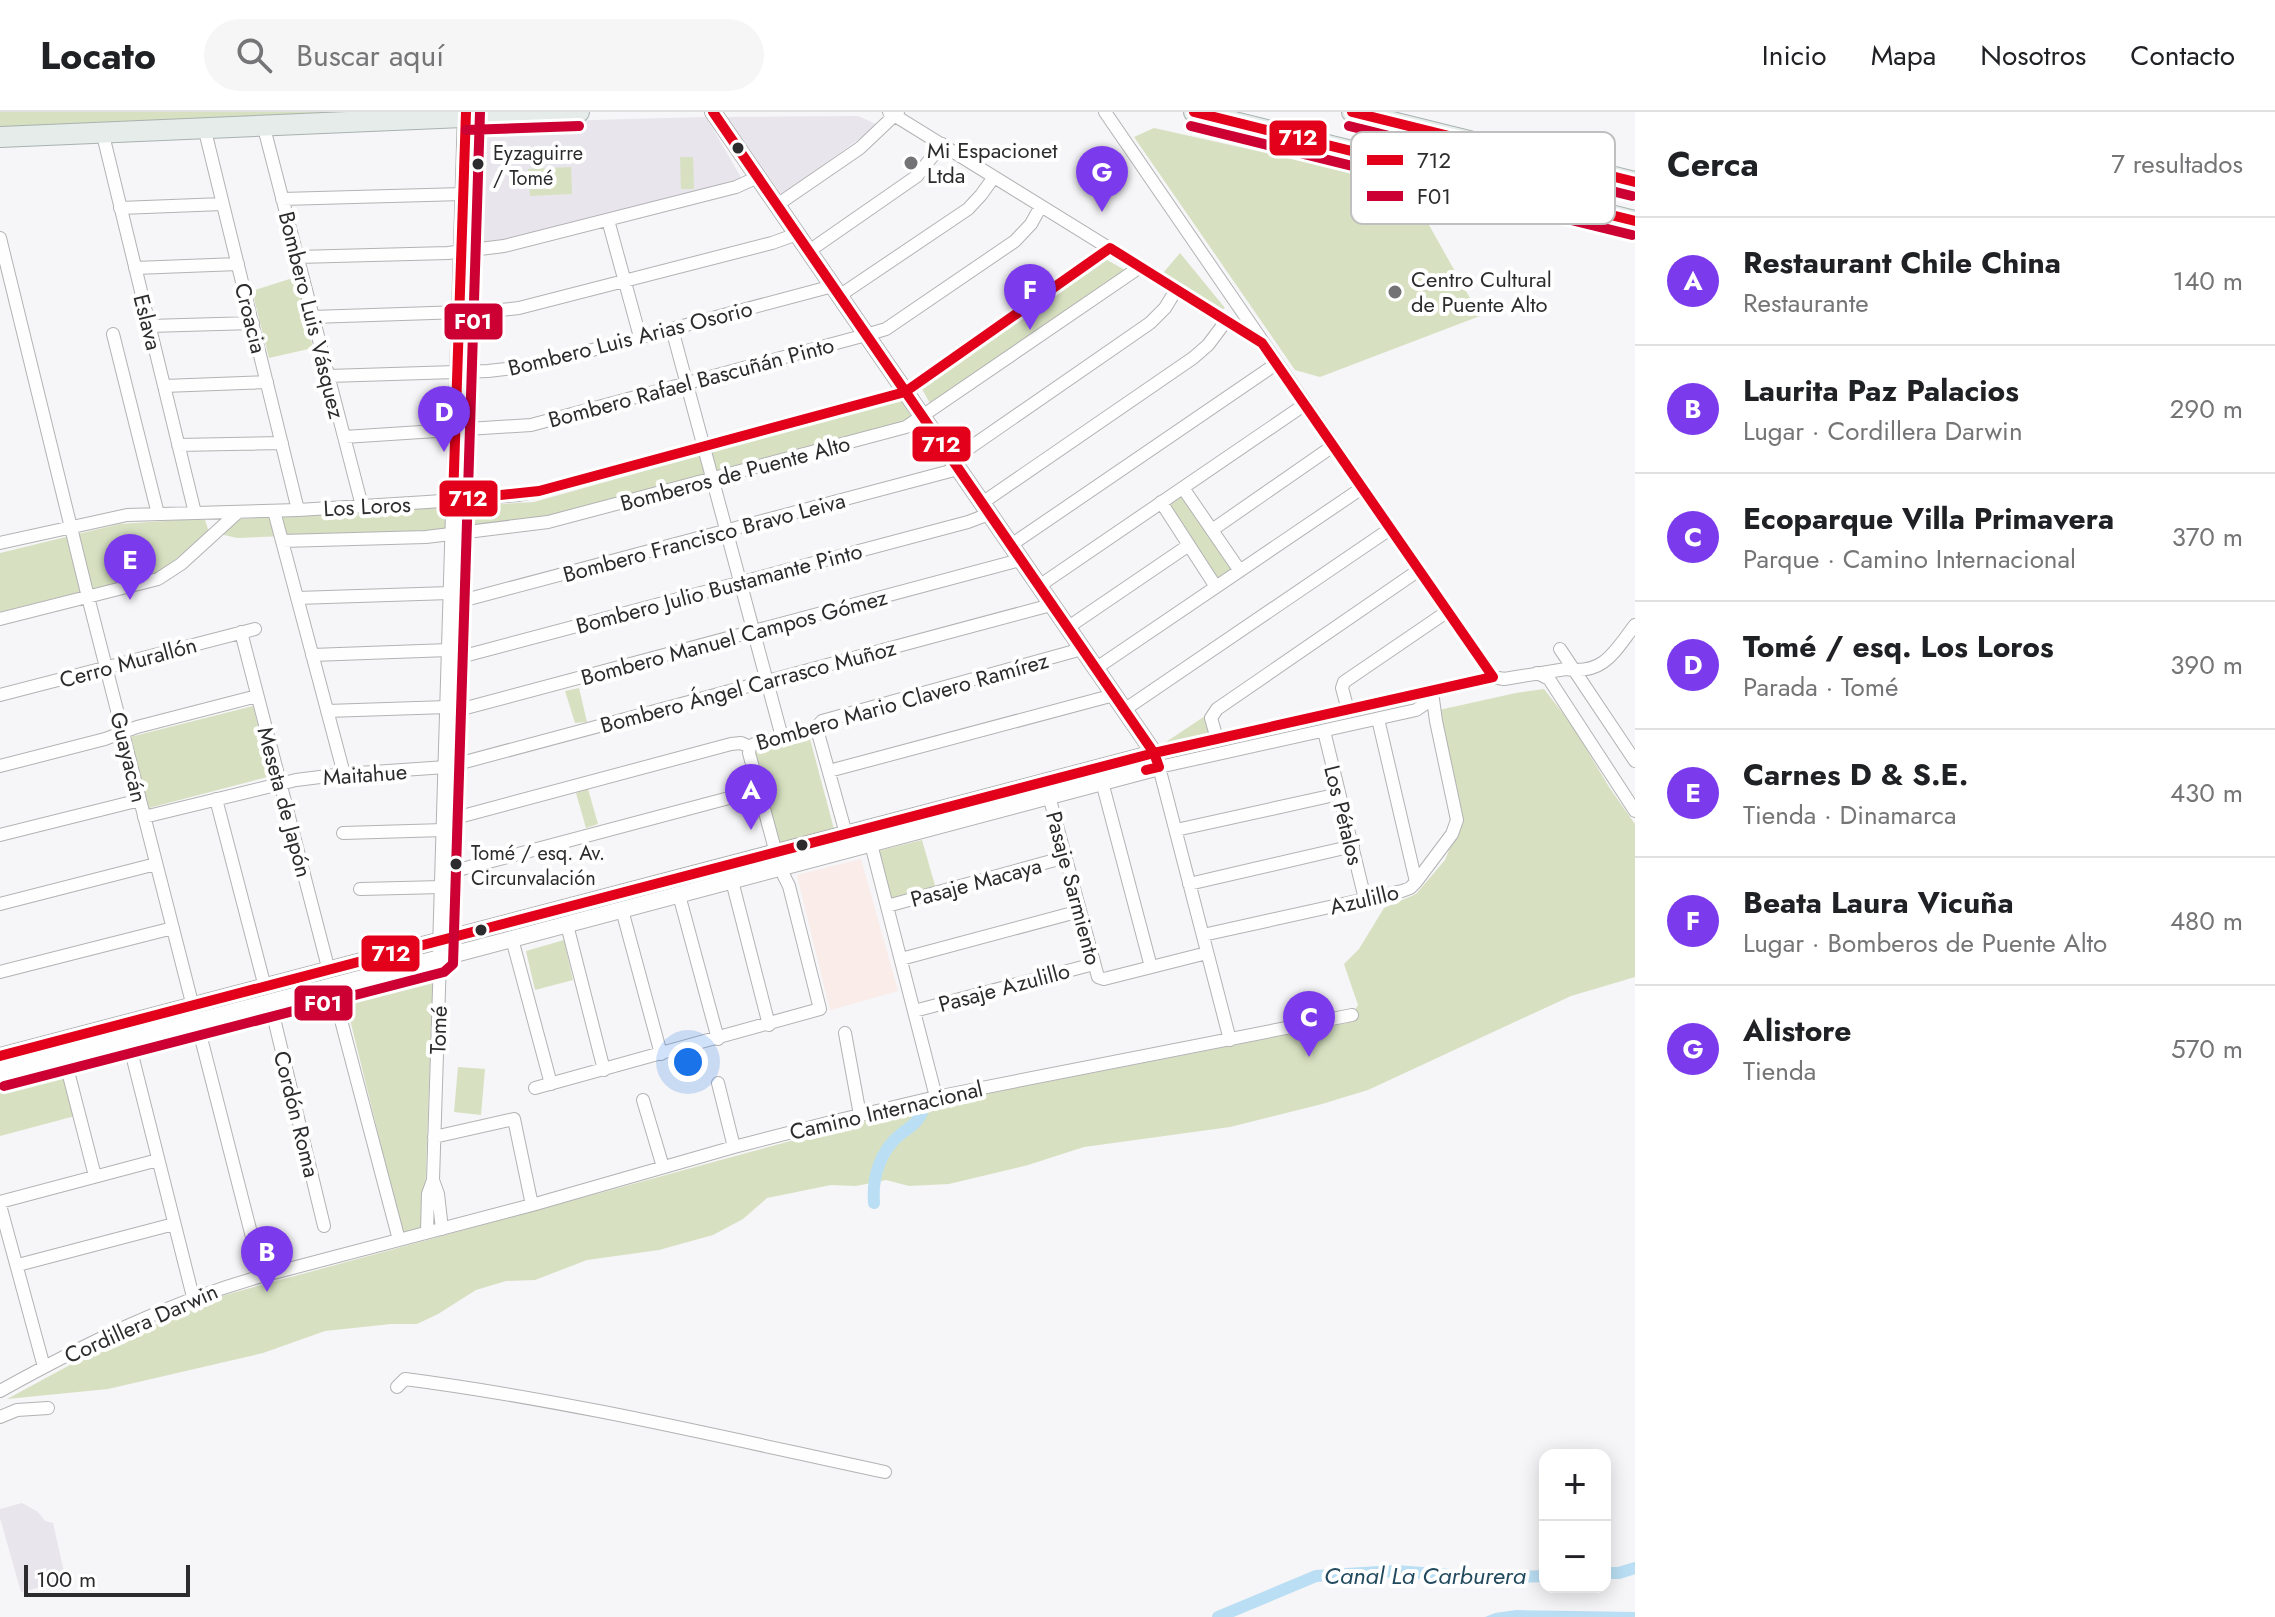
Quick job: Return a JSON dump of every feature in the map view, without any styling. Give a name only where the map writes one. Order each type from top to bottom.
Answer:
[{"type":"main road","points":[[0,137],[466,114],[579,112]]},
{"type":"main road","points":[[1194,112],[1351,149]]},
{"type":"main road","points":[[1352,112],[1433,132]]},
{"type":"main road","points":[[1615,177],[1635,182]]},
{"type":"main road","points":[[1615,216],[1635,221]]},
{"type":"street","points":[[713,112],[1156,760],[1230,1040]]},
{"type":"street","points":[[1105,112],[1493,677]]},
{"type":"street","points":[[777,205],[860,148],[894,113],[1262,343]]},
{"type":"street","name":"Tomé","points":[[427,1232],[428,1194],[433,1180],[466,114]]},
{"type":"street","name":"Bombero Luis Vásquez","points":[[263,124],[362,506]]},
{"type":"street","name":"Croacia","points":[[204,127],[298,510]]},
{"type":"street","name":"Eslava","points":[[102,131],[195,513]]},
{"type":"street","points":[[809,251],[917,176],[942,144]]},
{"type":"street","points":[[297,257],[448,253],[521,243],[736,187],[758,177]]},
{"type":"street","name":"Bombero Luis Arias Osorio","points":[[328,376],[503,370],[532,366],[836,291],[968,209],[994,177]]},
{"type":"street","points":[[282,199],[463,194]]},
{"type":"street","points":[[120,208],[223,204]]},
{"type":"street","name":"Bombero Rafael Bascuñán Pinto","points":[[344,437],[531,425],[886,329],[1015,241],[1031,224],[1041,206]]},
{"type":"street","points":[[608,220],[640,337]]},
{"type":"street","points":[[312,317],[519,308],[797,234]]},
{"type":"street","name":"Guayacán","points":[[0,238],[70,526],[262,1276]]},
{"type":"street","name":"Los Loros","points":[[0,543],[116,516],[298,510],[539,491],[905,392],[1110,248]]},
{"type":"street","points":[[135,268],[238,264]]},
{"type":"street","name":"Bomberos de Puente Alto","points":[[282,541],[426,537],[548,522],[906,427],[1140,267]]},
{"type":"street","name":"Bombero Francisco Bravo Leiva","points":[[297,598],[450,599],[727,531],[955,464],[1150,323],[1165,308],[1176,290]]},
{"type":"street","name":"Bombero Julio Bustamante Pinto","points":[[312,655],[449,655],[968,522],[1193,358],[1208,345],[1226,321]]},
{"type":"street","points":[[149,326],[253,323]]},
{"type":"street","points":[[672,329],[782,737]]},
{"type":"street","points":[[113,334],[158,514]]},
{"type":"street","points":[[1011,545],[1276,364]]},
{"type":"street","points":[[164,386],[267,382]]},
{"type":"street","points":[[1039,586],[1304,405]]},
{"type":"street","points":[[178,445],[282,443]]},
{"type":"street","points":[[1212,530],[1333,446]]},
{"type":"street","points":[[1183,488],[1240,571]]},
{"type":"street","points":[[1095,669],[1362,488]]},
{"type":"street","points":[[1161,502],[1216,587]]},
{"type":"street","points":[[274,511],[344,774]]},
{"type":"street","points":[[0,619],[164,576],[238,512]]},
{"type":"street","points":[[1124,710],[1390,529]]},
{"type":"street","name":"Bombero Mario Clavero Ramírez","points":[[1067,628],[1189,545]]},
{"type":"street","name":"Bombero Manuel Campos Gómez","points":[[327,711],[447,710],[1020,560]]},
{"type":"street","points":[[1217,739],[1211,718],[1217,709],[1419,570]]},
{"type":"street","name":"Bombero Ángel Carrasco Muñoz","points":[[446,767],[1051,605]]},
{"type":"street","points":[[1348,710],[1342,688],[1344,682],[1448,611]]},
{"type":"street","points":[[848,841],[871,844],[1102,782],[1217,739],[1493,677],[1504,679],[1597,667],[1606,662],[1635,625]]},
{"type":"street","name":"Cerro Murallón","points":[[0,695],[255,629]]},
{"type":"street","name":"Meseta de Japón","points":[[241,632],[399,1240]]},
{"type":"street","name":"Bombero Mario Clavero Ramírez","points":[[343,833],[444,825],[731,744],[741,743],[750,747],[815,729],[822,721],[1082,649]]},
{"type":"street","points":[[1560,649],[1635,761]]},
{"type":"street","points":[[1537,673],[1549,679],[1635,811]]},
{"type":"street","points":[[0,1056],[195,1014],[1156,760],[1378,719],[1422,707],[1432,692]]},
{"type":"street","name":"Azulillo","points":[[1203,935],[1406,890],[1416,882],[1452,834],[1457,820],[1432,692]]},
{"type":"street","points":[[829,771],[1114,695]]},
{"type":"street","points":[[0,766],[257,696]]},
{"type":"street","points":[[1378,719],[1416,882]]},
{"type":"street","points":[[815,729],[848,841]]},
{"type":"street","name":"Los Pétalos","points":[[1324,731],[1365,899]]},
{"type":"street","points":[[535,1088],[820,1009],[789,886],[778,860],[749,753],[750,747]]},
{"type":"street","name":"Maitahue","points":[[144,817],[280,783],[344,774],[446,767]]},
{"type":"street","points":[[1102,782],[1151,967]]},
{"type":"street","points":[[360,889],[443,880],[759,790]]},
{"type":"street","points":[[1176,830],[1339,794]]},
{"type":"street","name":"Pasaje Sarmiento","points":[[1049,796],[1100,979]]},
{"type":"street","name":"Cordón Roma","points":[[216,799],[324,1226]]},
{"type":"street","points":[[0,835],[140,800]]},
{"type":"street","points":[[871,844],[936,1097]]},
{"type":"street","points":[[1189,884],[1353,846]]},
{"type":"street","name":"Pasaje Macaya","points":[[887,906],[1066,857]]},
{"type":"street","points":[[441,950],[512,939],[732,881],[778,860]]},
{"type":"street","points":[[0,904],[156,864]]},
{"type":"street","points":[[732,881],[769,1025]]},
{"type":"street","points":[[679,895],[718,1039]]},
{"type":"street","points":[[622,910],[661,1054]]},
{"type":"street","points":[[901,959],[1080,911]]},
{"type":"street","points":[[567,925],[604,1070]]},
{"type":"street","points":[[0,972],[173,928]]},
{"type":"street","points":[[512,939],[551,1084]]},
{"type":"street","name":"Pasaje Azulillo","points":[[1100,979],[1207,953]]},
{"type":"street","name":"Pasaje Azulillo","points":[[914,1011],[1094,964]]},
{"type":"street","points":[[0,1072],[128,1039],[195,1014]]},
{"type":"street","name":"Camino Internacional","points":[[427,1232],[734,1147],[936,1097],[1352,1015]]},
{"type":"street","points":[[845,1033],[860,1115]]},
{"type":"street","points":[[128,1039],[193,1297]]},
{"type":"street","points":[[64,1056],[95,1176]]},
{"type":"street","points":[[718,1083],[734,1147]]},
{"type":"street","points":[[643,1100],[663,1167]]},
{"type":"street","points":[[434,1137],[514,1119],[532,1205]]},
{"type":"street","points":[[44,1367],[0,1203],[158,1160]]},
{"type":"street","name":"Tomé","points":[[433,1180],[442,1229]]},
{"type":"street","points":[[18,1265],[174,1224]]},
{"type":"street","name":"Cordillera Darwin","points":[[0,1391],[128,1325],[193,1297],[427,1232]]},
{"type":"street","points":[[397,1387],[405,1379],[513,1395],[629,1416],[885,1472]]},
{"type":"street","points":[[0,1417],[17,1410],[48,1408]]},
{"type":"shaded area","points":[[858,116],[878,125],[782,195],[727,117]]},
{"type":"shaded area","points":[[706,117],[742,179],[517,241],[478,246],[481,123]]},
{"type":"shaded area","points":[[861,859],[898,991],[830,1010],[797,875]]},
{"type":"shaded area","points":[[22,1503],[38,1512],[45,1521],[53,1523],[66,1581],[21,1592],[0,1509]]},
{"type":"green space","points":[[0,112],[457,112],[0,131]]},
{"type":"green space","points":[[1154,128],[1351,172],[1351,224],[1428,224],[1480,316],[1320,377],[1295,370],[1134,137]]},
{"type":"green space","points":[[680,157],[693,157],[694,189],[681,189]]},
{"type":"green space","points":[[571,167],[572,194],[530,196],[528,169]]},
{"type":"green space","points":[[1180,253],[1225,308],[1221,311],[1163,273]]},
{"type":"green space","points":[[1107,260],[1125,270],[931,405],[922,389]]},
{"type":"green space","points":[[296,277],[313,348],[269,358],[252,291]]},
{"type":"green space","points":[[901,399],[912,418],[902,425],[533,521],[464,529],[237,538],[220,534],[240,519],[534,502]]},
{"type":"green space","points":[[1182,492],[1235,570],[1218,582],[1165,503]]},
{"type":"green space","points":[[205,520],[209,532],[160,572],[0,612],[0,553],[119,524]]},
{"type":"green space","points":[[579,688],[587,722],[575,723],[565,691]]},
{"type":"green space","points":[[1544,689],[1572,725],[1635,824],[1635,977],[1571,996],[1368,1090],[1322,1104],[1230,1127],[1084,1147],[1028,1165],[949,1184],[909,1186],[886,1180],[856,1186],[831,1185],[767,1198],[743,1219],[713,1235],[659,1250],[587,1260],[535,1280],[506,1281],[476,1290],[417,1324],[325,1331],[263,1353],[108,1389],[7,1399],[107,1345],[225,1295],[875,1118],[1347,1023],[1358,1005],[1344,964],[1359,949],[1384,908],[1416,894],[1445,860],[1462,818],[1439,710]]},
{"type":"green space","points":[[253,706],[271,776],[149,808],[130,737]]},
{"type":"green space","points":[[1205,716],[1210,736],[1165,749],[1163,744]]},
{"type":"green space","points":[[809,735],[834,829],[779,845],[754,750]]},
{"type":"green space","points":[[588,789],[598,824],[586,828],[576,793]]},
{"type":"green space","points":[[922,840],[936,889],[891,900],[878,851]]},
{"type":"green space","points":[[564,940],[573,980],[535,990],[526,951]]},
{"type":"green space","points":[[433,974],[424,1228],[403,1235],[344,995]]},
{"type":"green space","points":[[458,1067],[485,1069],[481,1115],[454,1112]]},
{"type":"green space","points":[[63,1069],[75,1116],[0,1136],[0,1086]]},
{"type":"water","points":[[1516,1610],[1635,1612],[1635,1617],[1485,1617]]},
{"type":"waterway","points":[[874,1203],[874,1183],[883,1156],[923,1110]]},
{"type":"waterway","name":"Canal La Carburera","points":[[1611,1573],[1635,1568]]},
{"type":"waterway","name":"Canal La Carburera","points":[[1218,1617],[1316,1576],[1395,1571],[1491,1578],[1539,1576]]},
{"type":"transit line","name":"712","points":[[0,1056],[1154,753],[1493,677],[1262,343],[1110,248],[905,392],[539,491],[453,500],[466,112]]},
{"type":"transit line","name":"F01","points":[[4,1086],[444,972],[453,964],[480,112]]},
{"type":"transit line","name":"712","points":[[713,112],[1154,753],[1159,767],[1146,770]]},
{"type":"transit line","name":"712","points":[[1194,112],[1351,151]]},
{"type":"transit line","name":"712","points":[[1352,112],[1433,132]]},
{"type":"transit line","name":"F01","points":[[466,130],[579,126]]},
{"type":"transit line","name":"F01","points":[[1191,126],[1351,166]]},
{"type":"transit line","name":"F01","points":[[1349,126],[1373,132]]},
{"type":"transit line","name":"712","points":[[1615,177],[1635,182]]},
{"type":"transit line","name":"F01","points":[[1615,192],[1632,196]]},
{"type":"transit line","name":"712","points":[[1615,216],[1635,221]]},
{"type":"transit line","name":"F01","points":[[1587,224],[1632,235]]},
{"type":"place","name":"Mi Espacionet Ltda","points":[[911,163]]},
{"type":"place","name":"Eyzaguirre / Tomé","points":[[478,164]]},
{"type":"place","name":"Alistore","points":[[1102,212]]},
{"type":"place","name":"Centro Cultural de Puente Alto","points":[[1395,292]]},
{"type":"place","name":"Beata Laura Vicuña","points":[[1030,330]]},
{"type":"place","name":"Tomé / esq. Los Loros","points":[[444,452]]},
{"type":"place","name":"Carnes D & S.E.","points":[[130,600]]},
{"type":"place","name":"Restaurant Chile China","points":[[751,830]]},
{"type":"place","name":"Tomé / esq. Av. Circunvalación","points":[[456,864]]},
{"type":"place","name":"Ecoparque Villa Primavera","points":[[1309,1057]]},
{"type":"place","name":"Laurita Paz Palacios","points":[[267,1292]]}]
